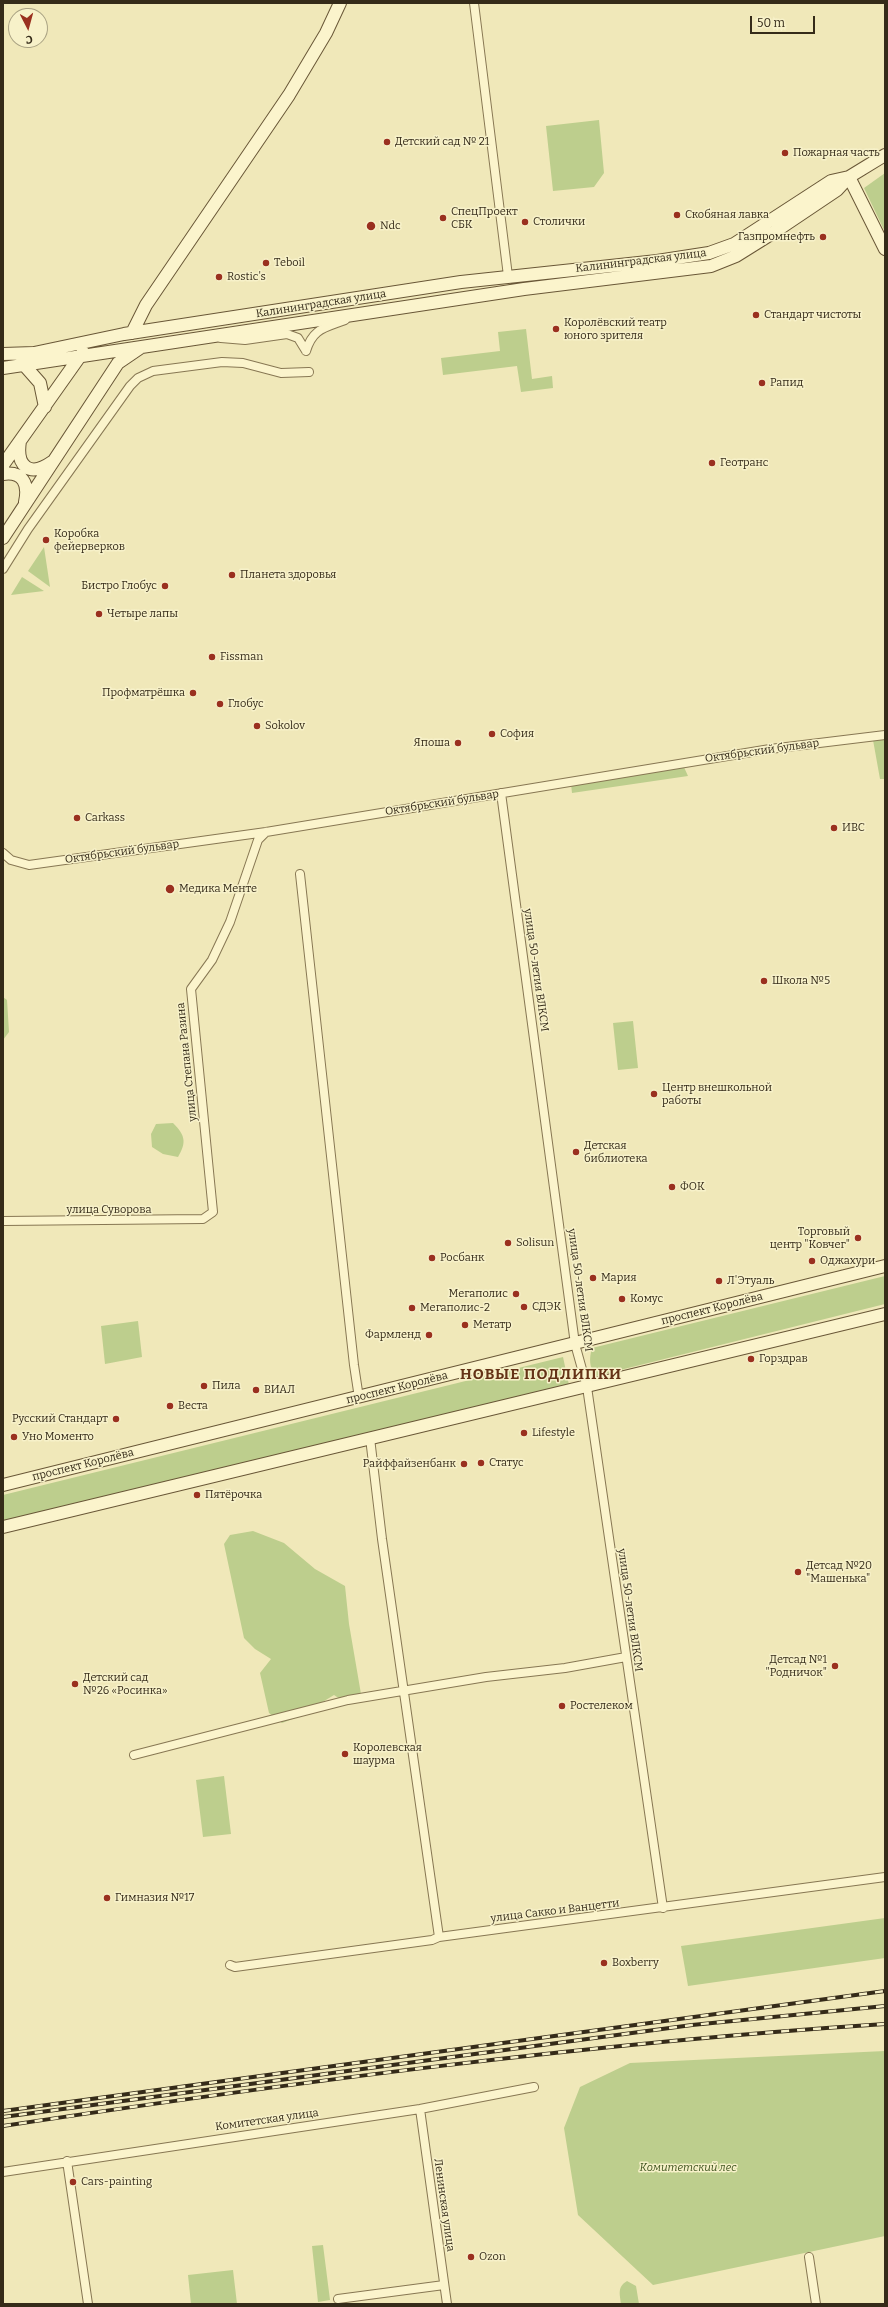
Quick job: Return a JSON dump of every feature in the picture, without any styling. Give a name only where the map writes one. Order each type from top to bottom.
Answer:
[{"type":"main road","points":[[132,333],[146,305],[288,95],[326,33],[340,3]]},
{"type":"main road","points":[[885,155],[849,177],[885,249]]},
{"type":"main road","name":"Калининградская улица","points":[[3,354],[34,353],[132,333],[461,282],[657,261],[709,253],[734,244],[831,181],[849,177]]},
{"type":"main road","name":"Калининградская улица","points":[[3,368],[25,366],[142,346],[510,292],[699,268],[724,262],[776,232],[837,190],[849,177]]},
{"type":"main road","points":[[508,276],[510,292]]},
{"type":"main road","points":[[3,465],[89,343],[106,352],[118,363],[53,462],[24,503],[3,538]]},
{"type":"main road","name":"Калининградская улица","points":[[118,363],[142,346]]},
{"type":"main road","points":[[25,366],[40,384],[45,407]]},
{"type":"main road","points":[[20,440],[18,454],[20,462],[26,468],[34,470],[44,468],[53,462]]},
{"type":"main road","points":[[3,474],[16,474],[25,481],[24,503]]},
{"type":"main road","name":"проспект Королёва","points":[[3,1485],[359,1398],[885,1266]]},
{"type":"main road","points":[[3,1527],[885,1314]]},
{"type":"street","points":[[474,3],[508,276]]},
{"type":"street","name":"Калининградская улица","points":[[214,336],[245,340],[287,334],[298,338],[306,351],[311,338],[316,332],[357,315]]},
{"type":"street","points":[[3,570],[28,529],[130,386],[138,378],[153,370],[222,362],[243,363],[281,373],[309,372]]},
{"type":"street","name":"Октябрьский бульвар","points":[[3,853],[11,860],[29,865],[266,832],[766,750],[885,735]]},
{"type":"street","name":"улица 50-летия ВЛКСМ","points":[[501,793],[575,1344],[587,1387],[663,1908]]},
{"type":"street","name":"улица Степана Разина","points":[[213,1212],[191,989],[212,960],[230,922],[258,840],[266,832]]},
{"type":"street","points":[[300,874],[359,1398]]},
{"type":"street","name":"улица Суворова","points":[[3,1221],[203,1220],[213,1212]]},
{"type":"street","points":[[370,1438],[382,1539],[438,1937]]},
{"type":"street","points":[[134,1755],[348,1700],[626,1657]]},
{"type":"street","name":"улица Сакко и Ванцетти","points":[[230,1965],[235,1967],[432,1940],[438,1937],[885,1878]]},
{"type":"street","name":"Комитетская улица","points":[[3,2172],[67,2161],[420,2109],[534,2087]]},
{"type":"street","name":"Ленинская улица","points":[[420,2109],[447,2304]]},
{"type":"street","points":[[67,2161],[88,2304]]},
{"type":"street","points":[[809,2257],[816,2304]]},
{"type":"street","points":[[338,2299],[444,2285]]},
{"type":"green space","points":[[599,120],[604,173],[594,187],[553,191],[546,126]]},
{"type":"green space","points":[[885,173],[885,232],[864,188]]},
{"type":"green space","points":[[526,329],[532,379],[552,376],[553,388],[521,392],[517,366],[443,375],[441,358],[500,351],[498,332]]},
{"type":"green space","points":[[44,547],[50,587],[28,571]]},
{"type":"green space","points":[[22,577],[44,591],[11,595]]},
{"type":"green space","points":[[885,738],[885,779],[880,779],[873,740]]},
{"type":"green space","points":[[683,765],[688,776],[572,793],[571,784]]},
{"type":"green space","points":[[3,997],[7,1000],[9,1032],[3,1040]]},
{"type":"green space","points":[[633,1021],[638,1068],[618,1070],[613,1023]]},
{"type":"green space","points":[[173,1123],[180,1131],[184,1143],[178,1157],[163,1154],[152,1147],[151,1134],[156,1124]]},
{"type":"green space","points":[[885,1276],[885,1304],[596,1376],[591,1366],[590,1355],[592,1348]]},
{"type":"green space","points":[[138,1321],[142,1357],[105,1364],[101,1326]]},
{"type":"green space","points":[[563,1357],[569,1385],[3,1523],[3,1495]]},
{"type":"green space","points":[[253,1531],[284,1543],[315,1569],[345,1586],[349,1624],[361,1694],[357,1700],[346,1703],[334,1695],[298,1717],[282,1723],[269,1713],[260,1673],[271,1659],[255,1649],[244,1638],[224,1544],[230,1535]]},
{"type":"green space","points":[[224,1776],[231,1834],[203,1837],[196,1780]]},
{"type":"green space","points":[[885,1918],[885,1958],[688,1986],[681,1946]]},
{"type":"green space","name":"Комитетский лес","points":[[885,2051],[885,2236],[653,2285],[578,2215],[564,2128],[580,2087],[630,2063]]},
{"type":"green space","points":[[323,2245],[330,2300],[318,2302],[312,2246]]},
{"type":"green space","points":[[233,2270],[237,2304],[191,2304],[188,2275]]},
{"type":"green space","points":[[627,2281],[636,2286],[639,2304],[621,2304],[620,2288]]},
{"type":"railway","points":[[3,2111],[885,1991]]},
{"type":"railway","points":[[3,2117],[692,2025],[885,2006]]},
{"type":"railway","points":[[3,2126],[333,2079],[554,2053],[774,2032],[885,2024]]},
{"type":"place","name":"Детский сад № 21","points":[[387,142]]},
{"type":"place","name":"Пожарная часть","points":[[785,153]]},
{"type":"place","name":"Скобяная лавка","points":[[677,215]]},
{"type":"place","name":"СпецПроект СБК","points":[[443,218]]},
{"type":"place","name":"Столички","points":[[525,222]]},
{"type":"place","name":"Ndc","points":[[371,226]]},
{"type":"place","name":"Газпромнефть","points":[[823,237]]},
{"type":"place","name":"Teboil","points":[[266,263]]},
{"type":"place","name":"Rostic's","points":[[219,277]]},
{"type":"place","name":"Стандарт чистоты","points":[[756,315]]},
{"type":"place","name":"Королёвский театр юного зрителя","points":[[556,329]]},
{"type":"place","name":"Рапид","points":[[762,383]]},
{"type":"place","name":"Геотранс","points":[[712,463]]},
{"type":"place","name":"Коробка фейерверков","points":[[46,540]]},
{"type":"place","name":"Планета здоровья","points":[[232,575]]},
{"type":"place","name":"Бистро Глобус","points":[[165,586]]},
{"type":"place","name":"Четыре лапы","points":[[99,614]]},
{"type":"place","name":"Fissman","points":[[212,657]]},
{"type":"place","name":"Профматрёшка","points":[[193,693]]},
{"type":"place","name":"Глобус","points":[[220,704]]},
{"type":"place","name":"Sokolov","points":[[257,726]]},
{"type":"place","name":"София","points":[[492,734]]},
{"type":"place","name":"Япоша","points":[[458,743]]},
{"type":"place","name":"Carkass","points":[[77,818]]},
{"type":"place","name":"ИВС","points":[[834,828]]},
{"type":"place","name":"Медика Менте","points":[[170,889]]},
{"type":"place","name":"Школа №5","points":[[764,981]]},
{"type":"place","name":"Центр внешкольной работы","points":[[654,1094]]},
{"type":"place","name":"Детская библиотека","points":[[576,1152]]},
{"type":"place","name":"ФОК","points":[[672,1187]]},
{"type":"place","name":"Торговый центр \"Ковчег\"","points":[[858,1238]]},
{"type":"place","name":"Solisun","points":[[508,1243]]},
{"type":"place","name":"Росбанк","points":[[432,1258]]},
{"type":"place","name":"Оджахури","points":[[812,1261]]},
{"type":"place","name":"Мария","points":[[593,1278]]},
{"type":"place","name":"Л'Этуаль","points":[[719,1281]]},
{"type":"place","name":"Мегаполис","points":[[516,1294]]},
{"type":"place","name":"Комус","points":[[622,1299]]},
{"type":"place","name":"СДЭК","points":[[524,1307]]},
{"type":"place","name":"Мегаполис-2","points":[[412,1308]]},
{"type":"place","name":"Метатр","points":[[465,1325]]},
{"type":"place","name":"Фармленд","points":[[429,1335]]},
{"type":"place","name":"Горздрав","points":[[751,1359]]},
{"type":"place","name":"Пила","points":[[204,1386]]},
{"type":"place","name":"ВИАЛ","points":[[256,1390]]},
{"type":"place","name":"Веста","points":[[170,1406]]},
{"type":"place","name":"Русский Стандарт","points":[[116,1419]]},
{"type":"place","name":"Lifestyle","points":[[524,1433]]},
{"type":"place","name":"Уно Моменто","points":[[14,1437]]},
{"type":"place","name":"Статус","points":[[481,1463]]},
{"type":"place","name":"Райффайзенбанк","points":[[464,1464]]},
{"type":"place","name":"Пятёрочка","points":[[197,1495]]},
{"type":"place","name":"Детсад №20 \"Машенька\"","points":[[798,1572]]},
{"type":"place","name":"Детсад №1 \"Родничок\"","points":[[835,1666]]},
{"type":"place","name":"Детский сад №26 «Росинка»","points":[[75,1684]]},
{"type":"place","name":"Ростелеком","points":[[562,1706]]},
{"type":"place","name":"Королевская шаурма","points":[[345,1754]]},
{"type":"place","name":"Гимназия №17","points":[[107,1898]]},
{"type":"place","name":"Boxberry","points":[[604,1963]]},
{"type":"place","name":"Cars-painting","points":[[73,2182]]},
{"type":"place","name":"Ozon","points":[[471,2257]]},
{"type":"district","name":"НОВЫЕ ПОДЛИПКИ","points":[[541,1375]]}]
